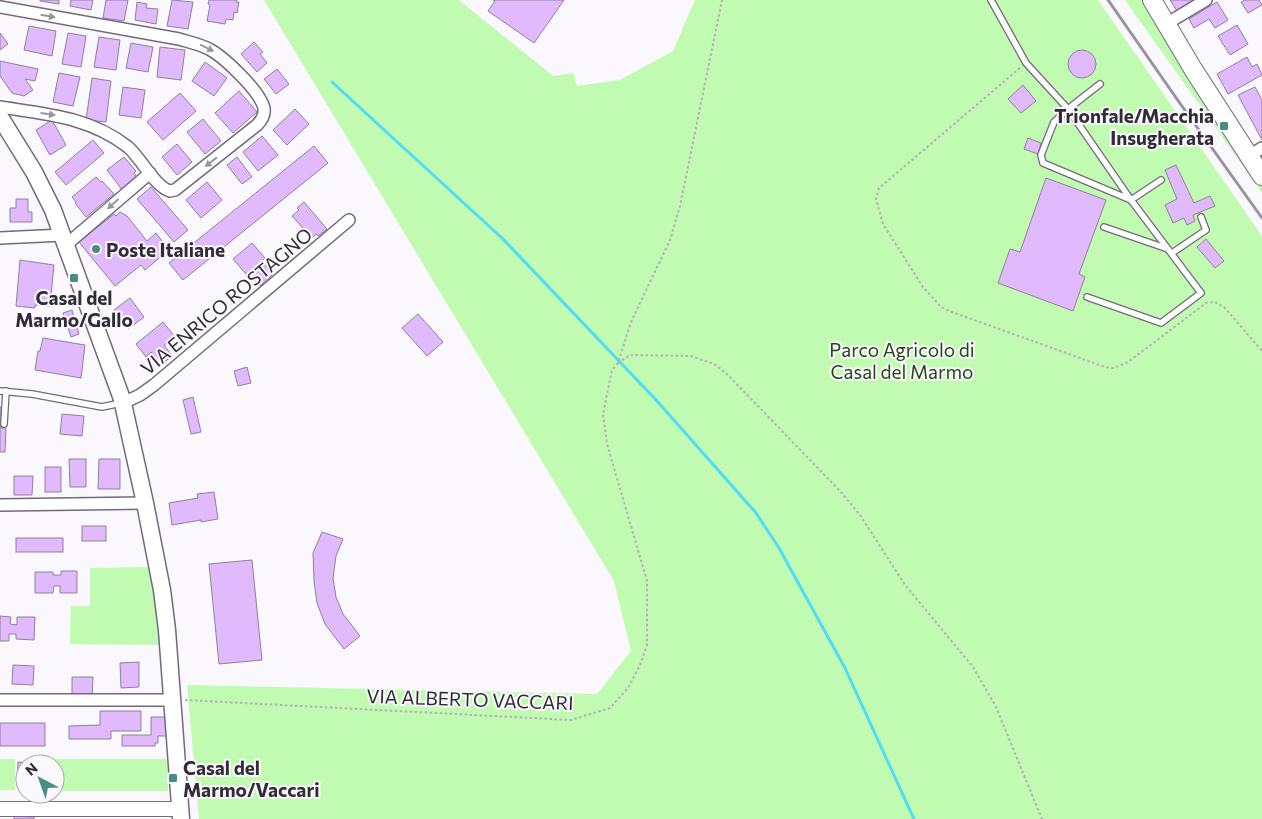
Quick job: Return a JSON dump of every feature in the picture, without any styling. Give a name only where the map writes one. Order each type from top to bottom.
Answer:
[{"type":"main road","points":[[1152,0],[1166,24],[1255,152],[1262,176]]},
{"type":"main road","points":[[0,117],[38,180],[64,240],[122,402],[162,590],[167,630],[181,814]]},
{"type":"street","points":[[1166,24],[1206,0]]},
{"type":"street","points":[[0,7],[195,43],[216,53],[233,67],[261,101],[264,112],[260,122],[174,191],[169,191],[150,173],[128,147],[89,124],[57,115],[0,107]]},
{"type":"street","points":[[0,238],[64,240],[150,173]]},
{"type":"street","name":"VIA ENRICO ROSTAGNO","points":[[122,402],[140,395],[154,385],[349,220]]},
{"type":"street","points":[[0,505],[145,503]]},
{"type":"street","points":[[0,700],[172,700]]},
{"type":"street","points":[[0,809],[181,814]]},
{"type":"lane","points":[[991,0],[1026,63],[1068,109],[1131,200],[1201,293],[1161,323],[1087,297]]},
{"type":"lane","points":[[1100,84],[1054,122],[1040,155],[1042,163],[1131,200]]},
{"type":"lane","points":[[1131,200],[1161,180]]},
{"type":"lane","points":[[1170,251],[1206,230],[1201,217]]},
{"type":"lane","points":[[1104,227],[1170,251]]},
{"type":"lane","points":[[4,424],[3,391],[102,407],[122,402]]},
{"type":"path","name":"VIA ALBERTO VACCARI","points":[[172,700],[571,720],[610,708],[628,688],[640,665],[647,645],[647,581],[607,444],[604,414],[612,370],[618,363],[631,322],[670,240],[680,206],[722,0]]},
{"type":"path","points":[[1026,63],[880,188],[876,199],[883,224],[923,287],[941,307],[952,312],[1105,367],[1114,368],[1128,362],[1206,303],[1215,302],[1225,308],[1262,351]]},
{"type":"path","points":[[618,363],[630,355],[647,355],[691,356],[714,364],[726,373],[840,490],[860,515],[905,585],[973,667],[996,707],[1042,819]]},
{"type":"green space","name":"Parco Agricolo di Casal del Marmo","points":[[264,0],[459,0],[553,76],[573,73],[577,86],[620,80],[673,51],[695,0],[1098,0],[1262,236],[1262,819],[199,819],[187,685],[597,694],[631,651],[614,581]]},
{"type":"green space","points":[[1125,0],[1143,0],[1218,124],[1262,186],[1262,193]]},
{"type":"green space","points":[[150,567],[162,645],[70,644],[71,606],[90,606],[90,568]]},
{"type":"green space","points":[[0,759],[15,759],[15,790],[0,790]]},
{"type":"green space","points":[[65,759],[168,759],[168,791],[65,791]]},
{"type":"building","points":[[59,0],[59,4],[40,1]]},
{"type":"building","points":[[71,0],[93,0],[91,10],[70,6]]},
{"type":"building","points":[[106,0],[128,0],[124,21],[103,18]]},
{"type":"building","points":[[172,0],[193,2],[188,29],[167,26]]},
{"type":"building","points":[[209,0],[237,0],[236,2],[239,2],[237,13],[234,12],[233,20],[226,19],[225,24],[207,21]]},
{"type":"building","points":[[493,0],[564,0],[534,43],[488,11],[495,1]]},
{"type":"building","points":[[1170,0],[1193,0],[1195,3],[1179,14]]},
{"type":"building","points":[[1245,0],[1259,0],[1262,5],[1248,13],[1241,2]]},
{"type":"building","points":[[137,2],[147,4],[146,8],[158,9],[156,24],[135,20]]},
{"type":"building","points":[[1217,2],[1228,20],[1215,28],[1209,19],[1194,28],[1189,19]]},
{"type":"building","points":[[1237,25],[1248,44],[1230,55],[1218,36]]},
{"type":"building","points":[[29,26],[56,31],[52,56],[24,50]]},
{"type":"building","points":[[0,33],[8,44],[0,50]]},
{"type":"building","points":[[68,33],[86,36],[81,67],[62,64]]},
{"type":"building","points":[[99,37],[120,40],[116,70],[94,67]]},
{"type":"building","points":[[254,42],[263,52],[260,54],[267,63],[257,72],[241,54]]},
{"type":"building","points":[[131,43],[153,47],[148,72],[126,68]]},
{"type":"building","points":[[160,47],[185,50],[181,80],[157,77]]},
{"type":"building","points":[[1082,50],[1092,54],[1096,64],[1092,74],[1082,78],[1072,74],[1068,64],[1072,54]]},
{"type":"building","points":[[1247,57],[1252,67],[1257,64],[1262,75],[1228,94],[1217,74]]},
{"type":"building","points":[[0,61],[38,69],[35,81],[25,79],[33,90],[24,96],[12,93],[0,76]]},
{"type":"building","points":[[205,62],[227,78],[214,96],[192,81]]},
{"type":"building","points":[[277,69],[289,84],[276,94],[264,79]]},
{"type":"building","points":[[59,73],[80,77],[73,106],[53,102]]},
{"type":"building","points":[[92,78],[111,81],[106,122],[86,120]]},
{"type":"building","points":[[1023,85],[1036,101],[1021,113],[1008,99]]},
{"type":"building","points":[[123,87],[145,90],[141,118],[119,115]]},
{"type":"building","points":[[1255,87],[1262,100],[1262,140],[1238,95]]},
{"type":"building","points":[[239,91],[257,112],[233,133],[215,113]]},
{"type":"building","points":[[180,93],[196,111],[163,140],[147,122]]},
{"type":"building","points":[[295,109],[309,124],[287,145],[273,130]]},
{"type":"building","points":[[203,119],[221,141],[205,154],[187,132]]},
{"type":"building","points":[[52,120],[66,145],[50,155],[36,130]]},
{"type":"building","points":[[262,136],[278,155],[258,171],[243,152]]},
{"type":"building","points":[[1028,138],[1041,143],[1038,154],[1024,149]]},
{"type":"building","points":[[93,140],[104,153],[66,185],[55,172]]},
{"type":"building","points":[[177,144],[192,162],[177,175],[162,157]]},
{"type":"building","points":[[314,146],[328,163],[183,280],[169,263]]},
{"type":"building","points":[[124,157],[136,171],[134,173],[138,179],[123,191],[107,170]]},
{"type":"building","points":[[237,157],[252,177],[242,184],[227,165]]},
{"type":"building","points":[[1176,165],[1194,203],[1210,196],[1215,206],[1193,215],[1195,221],[1187,225],[1184,218],[1173,223],[1165,205],[1177,199],[1165,170]]},
{"type":"building","points":[[96,177],[114,194],[86,217],[72,197]]},
{"type":"building","points":[[1046,178],[1106,200],[1079,274],[1085,277],[1073,311],[998,283],[1010,249],[1020,252]]},
{"type":"building","points":[[207,182],[222,200],[201,218],[186,200]]},
{"type":"building","points":[[151,187],[188,230],[174,242],[137,199]]},
{"type":"building","points":[[16,199],[28,199],[28,212],[32,212],[32,222],[10,222],[10,208],[16,208]]},
{"type":"building","points":[[304,202],[327,229],[312,238],[292,216]]},
{"type":"building","points":[[120,212],[127,216],[147,241],[156,233],[169,250],[145,270],[141,265],[115,286],[79,242],[114,214],[116,216]]},
{"type":"building","points":[[1206,239],[1224,261],[1215,268],[1197,247]]},
{"type":"building","points":[[252,243],[265,258],[262,261],[273,274],[260,286],[233,259]]},
{"type":"building","points":[[20,260],[54,265],[50,306],[35,305],[35,308],[16,306]]},
{"type":"building","points":[[130,298],[144,317],[128,329],[114,310]]},
{"type":"building","points":[[72,310],[79,334],[71,337],[63,313]]},
{"type":"building","points":[[418,314],[443,342],[427,356],[402,328]]},
{"type":"building","points":[[163,322],[175,337],[164,345],[172,356],[161,365],[151,352],[146,357],[136,344]]},
{"type":"building","points":[[43,338],[85,345],[81,378],[35,370],[38,351],[40,351]]},
{"type":"building","points":[[247,367],[251,383],[238,386],[234,371]]},
{"type":"building","points":[[193,397],[201,432],[191,434],[183,400]]},
{"type":"building","points":[[0,407],[2,407],[1,428],[6,428],[5,452],[0,452]]},
{"type":"building","points":[[62,414],[84,416],[82,436],[60,434]]},
{"type":"building","points":[[69,459],[86,459],[86,487],[70,487]]},
{"type":"building","points":[[99,459],[120,459],[120,489],[98,489]]},
{"type":"building","points":[[45,467],[61,467],[61,492],[45,492]]},
{"type":"building","points":[[14,476],[33,476],[32,495],[14,495]]},
{"type":"building","points":[[214,492],[218,519],[172,525],[169,503],[198,498],[197,494]]},
{"type":"building","points":[[82,526],[106,526],[106,541],[82,541]]},
{"type":"building","points":[[322,532],[343,539],[336,556],[333,578],[336,597],[343,614],[360,636],[344,649],[325,624],[317,603],[313,553]]},
{"type":"building","points":[[16,538],[63,538],[63,552],[16,552]]},
{"type":"building","points":[[252,560],[262,660],[219,664],[209,564]]},
{"type":"building","points":[[61,571],[77,571],[77,593],[60,593],[60,586],[54,586],[53,593],[35,593],[35,572],[53,572],[53,575],[61,575]]},
{"type":"building","points":[[0,616],[11,617],[10,624],[17,625],[17,617],[35,617],[34,640],[16,639],[16,634],[9,634],[9,641],[0,641]]},
{"type":"building","points":[[139,662],[139,687],[121,688],[120,663]]},
{"type":"building","points":[[13,665],[34,666],[33,685],[12,684]]},
{"type":"building","points":[[72,677],[93,677],[92,698],[72,698]]},
{"type":"building","points":[[100,711],[141,711],[141,731],[111,731],[111,739],[69,739],[69,726],[100,725]]},
{"type":"building","points":[[151,717],[167,717],[167,736],[158,736],[158,743],[155,743],[155,746],[122,746],[122,735],[151,735]]},
{"type":"building","points":[[0,723],[45,723],[45,746],[0,746]]},
{"type":"building","points":[[14,816],[34,817],[34,819],[14,819]]},
{"type":"waterway","points":[[332,82],[503,239],[657,401],[756,513],[779,548],[845,668],[914,819]]},
{"type":"railway","points":[[1108,0],[1262,218]]},
{"type":"place","name":"Trionfale/Macchia Insugherata","points":[[1224,126]]},
{"type":"place","name":"Poste Italiane","points":[[96,249]]},
{"type":"place","name":"Casal del Marmo/Gallo","points":[[74,278]]},
{"type":"place","name":"Casal del Marmo/Vaccari","points":[[173,778]]}]
